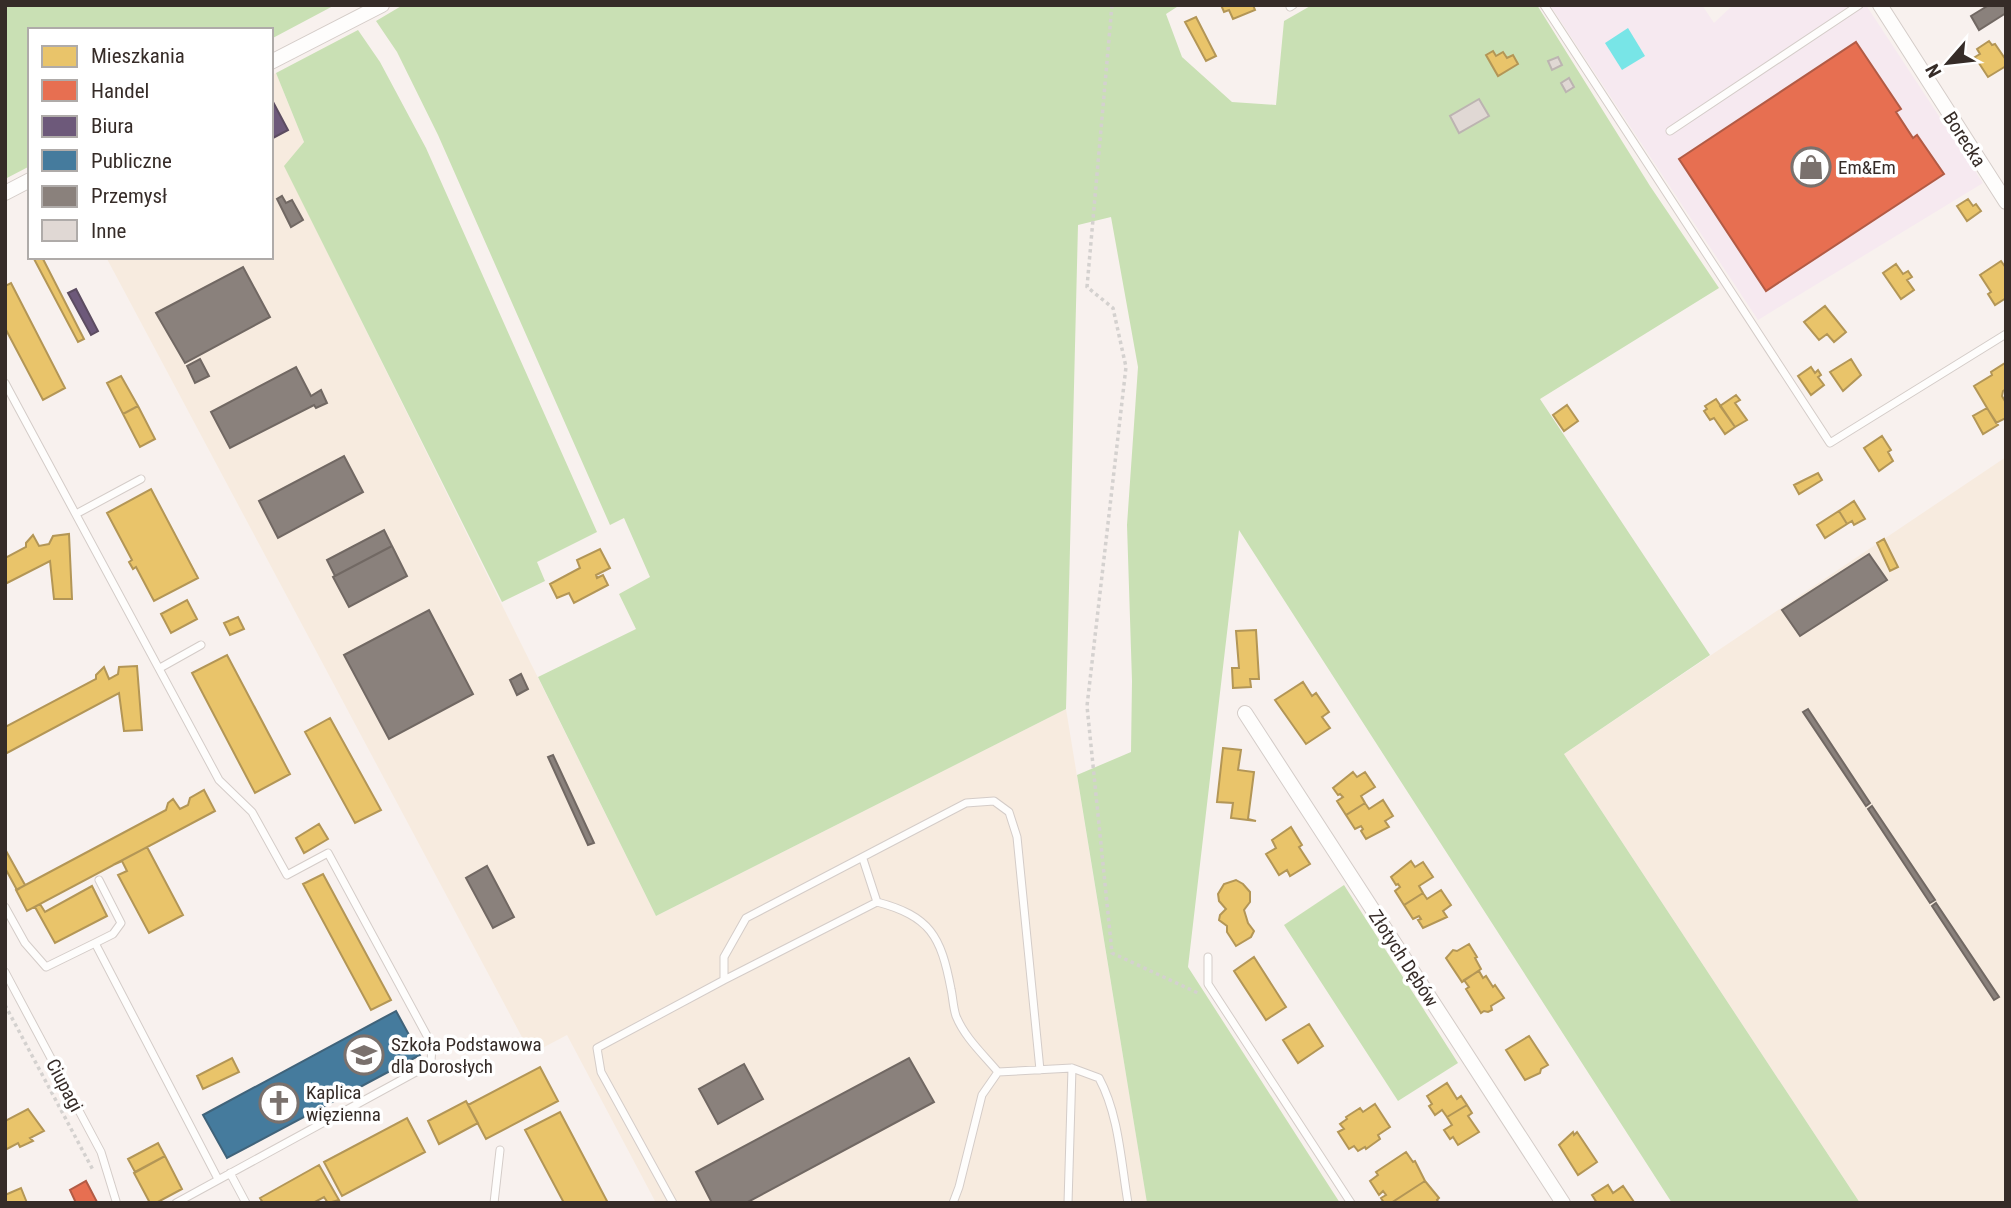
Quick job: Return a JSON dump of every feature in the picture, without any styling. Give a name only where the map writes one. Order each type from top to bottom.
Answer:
[{"type":"street","points":[[273,61],[382,5]]},
{"type":"street","name":"Borecka","points":[[1880,5],[2000,181],[2006,202]]},
{"type":"street","points":[[5,193],[28,181]]},
{"type":"street","name":"Złotych Dębów","points":[[1245,713],[1563,1203]]},
{"type":"lane","points":[[1544,5],[1830,443],[2006,334]]},
{"type":"lane","points":[[1670,131],[1858,5]]},
{"type":"lane","points":[[5,383],[219,780],[253,812],[287,875],[328,853],[432,1045],[431,1062],[427,1066],[176,1203]]},
{"type":"lane","points":[[76,514],[141,479]]},
{"type":"lane","points":[[160,668],[201,645]]},
{"type":"lane","points":[[724,980],[724,957],[746,918],[966,803],[994,801],[1009,811],[1017,837],[1041,1070]]},
{"type":"lane","points":[[863,859],[877,902]]},
{"type":"lane","points":[[5,907],[24,943],[47,967],[113,934],[121,923],[99,880]]},
{"type":"lane","points":[[673,1203],[601,1072],[597,1048],[877,902],[902,909],[920,920],[931,932],[941,947],[955,1013],[966,1035],[998,1072]]},
{"type":"lane","points":[[95,943],[218,1179]]},
{"type":"lane","points":[[1208,957],[1208,984],[1351,1203]]},
{"type":"lane","name":"Ciupagi","points":[[5,972],[101,1152],[116,1201]]},
{"type":"lane","points":[[998,1072],[1072,1068],[1099,1078],[1112,1110],[1128,1203]]},
{"type":"lane","points":[[1068,1203],[1072,1068]]},
{"type":"lane","points":[[953,1203],[982,1095],[998,1072]]},
{"type":"lane","points":[[494,1203],[500,1150]]},
{"type":"lane","points":[[230,1173],[246,1203]]},
{"type":"path","points":[[1112,5],[1087,287],[1113,308],[1126,367],[1087,706],[1112,953],[1221,1004]]},
{"type":"path","points":[[5,1005],[97,1178]]},
{"type":"shaded area","points":[[1550,5],[1702,5],[1714,23],[1733,5],[1866,5],[1983,183],[1758,320]]},
{"type":"shaded area","points":[[276,73],[304,142],[285,167],[656,916],[1066,709],[1147,1203],[656,1203],[567,1035],[531,1054],[107,259],[273,259],[273,75]]},
{"type":"shaded area","points":[[2006,457],[2006,1203],[1860,1203],[1564,754]]},
{"type":"green space","points":[[5,5],[335,5],[273,38],[273,28],[28,28],[28,167],[5,179]]},
{"type":"green space","points":[[403,5],[1180,5],[1166,14],[1182,57],[1232,102],[1276,105],[1284,21],[1312,5],[1537,5],[1650,186],[1719,288],[1540,399],[1710,655],[1564,754],[1860,1203],[1672,1203],[1239,530],[1188,967],[1340,1203],[1147,1203],[1077,775],[1131,752],[1132,681],[1127,525],[1138,367],[1111,217],[1078,225],[1066,709],[656,916],[538,677],[636,629],[619,594],[650,577],[624,518],[610,525],[438,135],[397,52],[376,21]]},
{"type":"green space","points":[[358,30],[380,62],[426,148],[597,532],[537,562],[545,581],[502,602],[284,166],[304,142],[276,73]]},
{"type":"green space","points":[[1344,885],[1458,1063],[1398,1101],[1284,925]]},
{"type":"water","points":[[1628,28],[1645,56],[1622,70],[1605,43]]},
{"type":"building: Mieszkania","points":[[1221,5],[1253,5],[1255,10],[1233,19],[1229,10],[1224,12]]},
{"type":"building: Mieszkania","points":[[1196,17],[1216,56],[1206,61],[1185,22]]},
{"type":"building: Mieszkania","points":[[1989,41],[1992,45],[1995,44],[2006,60],[2006,66],[1988,77],[1975,57],[1980,54],[1977,49]]},
{"type":"building: Mieszkania","points":[[1493,51],[1496,56],[1503,52],[1507,58],[1513,55],[1518,64],[1498,76],[1486,55]]},
{"type":"building: Mieszkania","points":[[1968,199],[1981,211],[1967,221],[1957,206]]},
{"type":"building: Mieszkania","points":[[34,259],[43,259],[84,339],[78,342]]},
{"type":"building: Mieszkania","points":[[2001,261],[2006,268],[2006,298],[1995,305],[1988,294],[1991,292],[1980,275]]},
{"type":"building: Mieszkania","points":[[1896,264],[1903,274],[1908,271],[1912,277],[1907,280],[1914,290],[1901,299],[1883,273]]},
{"type":"building: Mieszkania","points":[[11,283],[65,388],[43,400],[5,328],[5,286]]},
{"type":"building: Mieszkania","points":[[1825,306],[1846,332],[1834,342],[1827,334],[1819,340],[1804,322]]},
{"type":"building: Mieszkania","points":[[1851,359],[1861,375],[1843,391],[1830,372]]},
{"type":"building: Mieszkania","points":[[2005,363],[2006,389],[2002,396],[2006,403],[2006,418],[1996,423],[1974,386]]},
{"type":"building: Mieszkania","points":[[1811,367],[1815,373],[1818,370],[1821,375],[1818,377],[1824,385],[1811,395],[1798,376]]},
{"type":"building: Mieszkania","points":[[121,376],[138,406],[123,414],[107,383]]},
{"type":"building: Mieszkania","points":[[1736,395],[1740,400],[1735,403],[1747,420],[1735,427],[1720,406]]},
{"type":"building: Mieszkania","points":[[1716,399],[1735,427],[1725,434],[1714,418],[1710,420],[1704,411],[1707,409],[1705,406]]},
{"type":"building: Mieszkania","points":[[1567,405],[1578,421],[1564,431],[1553,415]]},
{"type":"building: Mieszkania","points":[[138,406],[155,439],[140,447],[123,414]]},
{"type":"building: Mieszkania","points":[[1987,408],[1998,425],[1983,434],[1973,416]]},
{"type":"building: Mieszkania","points":[[1882,436],[1891,450],[1888,452],[1893,461],[1879,471],[1864,448]]},
{"type":"building: Mieszkania","points":[[1818,473],[1822,480],[1799,494],[1794,485]]},
{"type":"building: Mieszkania","points":[[151,489],[198,578],[154,601],[136,567],[133,569],[129,562],[132,560],[107,513]]},
{"type":"building: Mieszkania","points":[[1854,501],[1865,519],[1854,525],[1852,521],[1847,524],[1839,511]]},
{"type":"building: Mieszkania","points":[[1839,511],[1847,524],[1825,538],[1817,525]]},
{"type":"building: Mieszkania","points":[[69,534],[72,599],[54,599],[50,561],[5,584],[5,558],[26,547],[33,535],[39,546],[49,544],[53,536]]},
{"type":"building: Mieszkania","points":[[1884,539],[1898,567],[1890,571],[1877,543]]},
{"type":"building: Mieszkania","points":[[600,549],[610,568],[596,575],[597,578],[603,575],[608,585],[574,603],[569,593],[557,598],[550,584],[580,568],[577,560]]},
{"type":"building: Mieszkania","points":[[187,600],[197,619],[171,633],[161,614]]},
{"type":"building: Mieszkania","points":[[238,617],[244,629],[230,635],[224,623]]},
{"type":"building: Mieszkania","points":[[1256,630],[1259,679],[1250,679],[1251,687],[1233,688],[1232,668],[1239,668],[1236,631]]},
{"type":"building: Mieszkania","points":[[227,655],[290,774],[255,793],[192,673]]},
{"type":"building: Mieszkania","points":[[137,666],[142,730],[124,731],[119,693],[5,754],[5,727],[96,679],[96,675],[104,667],[109,679],[118,674],[119,667]]},
{"type":"building: Mieszkania","points":[[1303,682],[1312,696],[1316,693],[1329,712],[1322,717],[1330,728],[1306,744],[1275,700]]},
{"type":"building: Mieszkania","points":[[330,718],[381,810],[355,823],[305,732]]},
{"type":"building: Mieszkania","points":[[1223,748],[1241,750],[1238,770],[1254,772],[1248,819],[1256,821],[1231,818],[1233,803],[1217,802]]},
{"type":"building: Mieszkania","points":[[1353,772],[1357,777],[1365,772],[1375,787],[1361,796],[1365,803],[1346,815],[1337,801],[1343,797],[1333,788]]},
{"type":"building: Mieszkania","points":[[204,790],[215,811],[27,911],[16,890],[166,810],[173,799],[180,809],[188,805],[190,798]]},
{"type":"building: Mieszkania","points":[[1383,800],[1393,816],[1385,821],[1389,827],[1366,839],[1361,826],[1355,829],[1346,815],[1365,803],[1369,809]]},
{"type":"building: Mieszkania","points":[[319,824],[328,839],[304,853],[296,838]]},
{"type":"building: Mieszkania","points":[[1291,827],[1310,864],[1290,876],[1287,870],[1279,875],[1266,854],[1276,848],[1272,840]]},
{"type":"building: Mieszkania","points":[[147,847],[183,915],[149,933],[118,875],[127,871],[122,861],[113,865]]},
{"type":"building: Mieszkania","points":[[5,849],[25,885],[17,890],[5,868]]},
{"type":"building: Mieszkania","points":[[1411,861],[1415,867],[1423,862],[1433,877],[1419,886],[1423,893],[1404,905],[1395,891],[1400,887],[1391,877]]},
{"type":"building: Mieszkania","points":[[323,874],[391,1000],[371,1010],[303,884]]},
{"type":"building: Mieszkania","points":[[1236,880],[1250,892],[1250,902],[1244,910],[1254,931],[1251,937],[1236,946],[1227,932],[1227,926],[1219,920],[1226,909],[1219,901],[1218,894],[1224,884]]},
{"type":"building: Mieszkania","points":[[92,886],[107,916],[55,943],[35,907],[40,904],[45,912]]},
{"type":"building: Mieszkania","points":[[1441,890],[1451,905],[1443,911],[1447,917],[1423,928],[1418,920],[1421,919],[1419,916],[1413,919],[1404,905],[1423,893],[1427,899]]},
{"type":"building: Mieszkania","points":[[1469,944],[1481,969],[1462,982],[1446,958],[1453,950],[1457,951]]},
{"type":"building: Mieszkania","points":[[1254,957],[1286,1007],[1266,1020],[1234,971]]},
{"type":"building: Mieszkania","points":[[1479,971],[1493,987],[1495,985],[1504,998],[1491,1006],[1492,1010],[1481,1013],[1466,989],[1469,987],[1464,980]]},
{"type":"building: Mieszkania","points":[[1309,1024],[1323,1046],[1298,1063],[1283,1040]]},
{"type":"building: Mieszkania","points":[[1529,1036],[1548,1065],[1541,1069],[1540,1073],[1525,1080],[1506,1050]]},
{"type":"building: Mieszkania","points":[[232,1058],[239,1072],[203,1089],[197,1076]]},
{"type":"building: Mieszkania","points":[[540,1067],[558,1101],[486,1139],[468,1105]]},
{"type":"building: Mieszkania","points":[[1447,1083],[1457,1099],[1461,1096],[1467,1105],[1447,1117],[1442,1110],[1435,1115],[1427,1096]]},
{"type":"building: Mieszkania","points":[[466,1101],[478,1123],[439,1144],[428,1121]]},
{"type":"building: Mieszkania","points":[[1375,1104],[1390,1127],[1378,1135],[1380,1139],[1366,1149],[1365,1147],[1358,1151],[1354,1146],[1349,1149],[1338,1132],[1344,1129],[1340,1124],[1360,1108],[1363,1112]]},
{"type":"building: Mieszkania","points":[[1467,1105],[1472,1113],[1468,1116],[1479,1132],[1458,1145],[1444,1130],[1452,1125],[1447,1117]]},
{"type":"building: Mieszkania","points":[[28,1109],[44,1131],[30,1138],[33,1141],[20,1147],[18,1143],[5,1150],[5,1121]]},
{"type":"building: Mieszkania","points":[[560,1112],[608,1203],[564,1203],[525,1130]]},
{"type":"building: Mieszkania","points":[[407,1118],[425,1152],[342,1196],[324,1162]]},
{"type":"building: Mieszkania","points":[[1573,1132],[1574,1135],[1577,1132],[1597,1162],[1578,1175],[1559,1145]]},
{"type":"building: Mieszkania","points":[[158,1143],[165,1156],[135,1172],[128,1159]]},
{"type":"building: Mieszkania","points":[[1406,1152],[1413,1162],[1415,1161],[1425,1181],[1391,1203],[1384,1203],[1381,1198],[1386,1195],[1383,1191],[1379,1195],[1370,1181],[1378,1175],[1376,1172]]},
{"type":"building: Mieszkania","points":[[165,1156],[182,1189],[156,1203],[150,1203],[134,1173]]},
{"type":"building: Mieszkania","points":[[319,1165],[339,1200],[328,1203],[324,1197],[313,1203],[263,1203],[260,1198]]},
{"type":"building: Mieszkania","points":[[1425,1181],[1439,1198],[1439,1203],[1391,1203]]},
{"type":"building: Mieszkania","points":[[1608,1185],[1613,1193],[1623,1186],[1634,1202],[1597,1203],[1592,1195]]},
{"type":"building: Mieszkania","points":[[21,1188],[27,1203],[5,1203],[5,1195]]},
{"type":"building: Handel","name":"Em&Em","points":[[1856,42],[1901,109],[1896,112],[1913,138],[1917,135],[1944,174],[1766,291],[1679,159]]},
{"type":"building: Handel","points":[[86,1181],[97,1202],[76,1203],[70,1190]]},
{"type":"building: Biura","points":[[273,102],[288,130],[273,138]]},
{"type":"building: Biura","points":[[76,289],[98,331],[91,335],[68,293]]},
{"type":"building: Publiczne","points":[[396,1011],[420,1055],[227,1158],[203,1115]]},
{"type":"building: Przemysł","points":[[1989,5],[2006,5],[2006,13],[1979,30],[1971,16]]},
{"type":"building: Przemysł","points":[[282,196],[286,203],[292,200],[303,220],[291,227],[277,199]]},
{"type":"building: Przemysł","points":[[243,267],[270,317],[185,363],[156,313]]},
{"type":"building: Przemysł","points":[[200,359],[209,376],[195,383],[187,366]]},
{"type":"building: Przemysł","points":[[296,367],[311,396],[321,390],[327,403],[316,408],[314,405],[230,448],[211,412]]},
{"type":"building: Przemysł","points":[[344,456],[363,492],[278,538],[259,501]]},
{"type":"building: Przemysł","points":[[384,530],[392,546],[335,576],[327,560]]},
{"type":"building: Przemysł","points":[[392,546],[407,576],[349,607],[333,577]]},
{"type":"building: Przemysł","points":[[1869,554],[1887,580],[1800,636],[1782,610]]},
{"type":"building: Przemysł","points":[[429,610],[473,694],[389,739],[344,655]]},
{"type":"building: Przemysł","points":[[521,674],[528,689],[517,695],[510,680]]},
{"type":"building: Przemysł","points":[[1808,709],[1870,803],[1866,806],[1803,712]]},
{"type":"building: Przemysł","points":[[553,755],[594,843],[588,845],[548,757]]},
{"type":"building: Przemysł","points":[[1872,806],[1935,900],[1930,903],[1868,809]]},
{"type":"building: Przemysł","points":[[487,866],[514,917],[493,928],[466,878]]},
{"type":"building: Przemysł","points":[[1936,903],[1999,997],[1994,1000],[1932,906]]},
{"type":"building: Przemysł","points":[[909,1058],[934,1102],[746,1203],[712,1203],[696,1172]]},
{"type":"building: Przemysł","points":[[744,1064],[763,1099],[718,1124],[699,1089]]},
{"type":"building: Inne","points":[[1558,57],[1562,65],[1552,70],[1548,61]]},
{"type":"building: Inne","points":[[1569,78],[1574,87],[1566,92],[1561,83]]},
{"type":"building: Inne","points":[[1479,99],[1489,116],[1459,133],[1450,116]]},
{"type":"place","name":"Em&Em","points":[[1811,167]]},
{"type":"place","name":"Szkoła Podstawowa dla Dorosłych","points":[[364,1055]]},
{"type":"place","name":"Kaplica więzienna","points":[[279,1103]]}]
